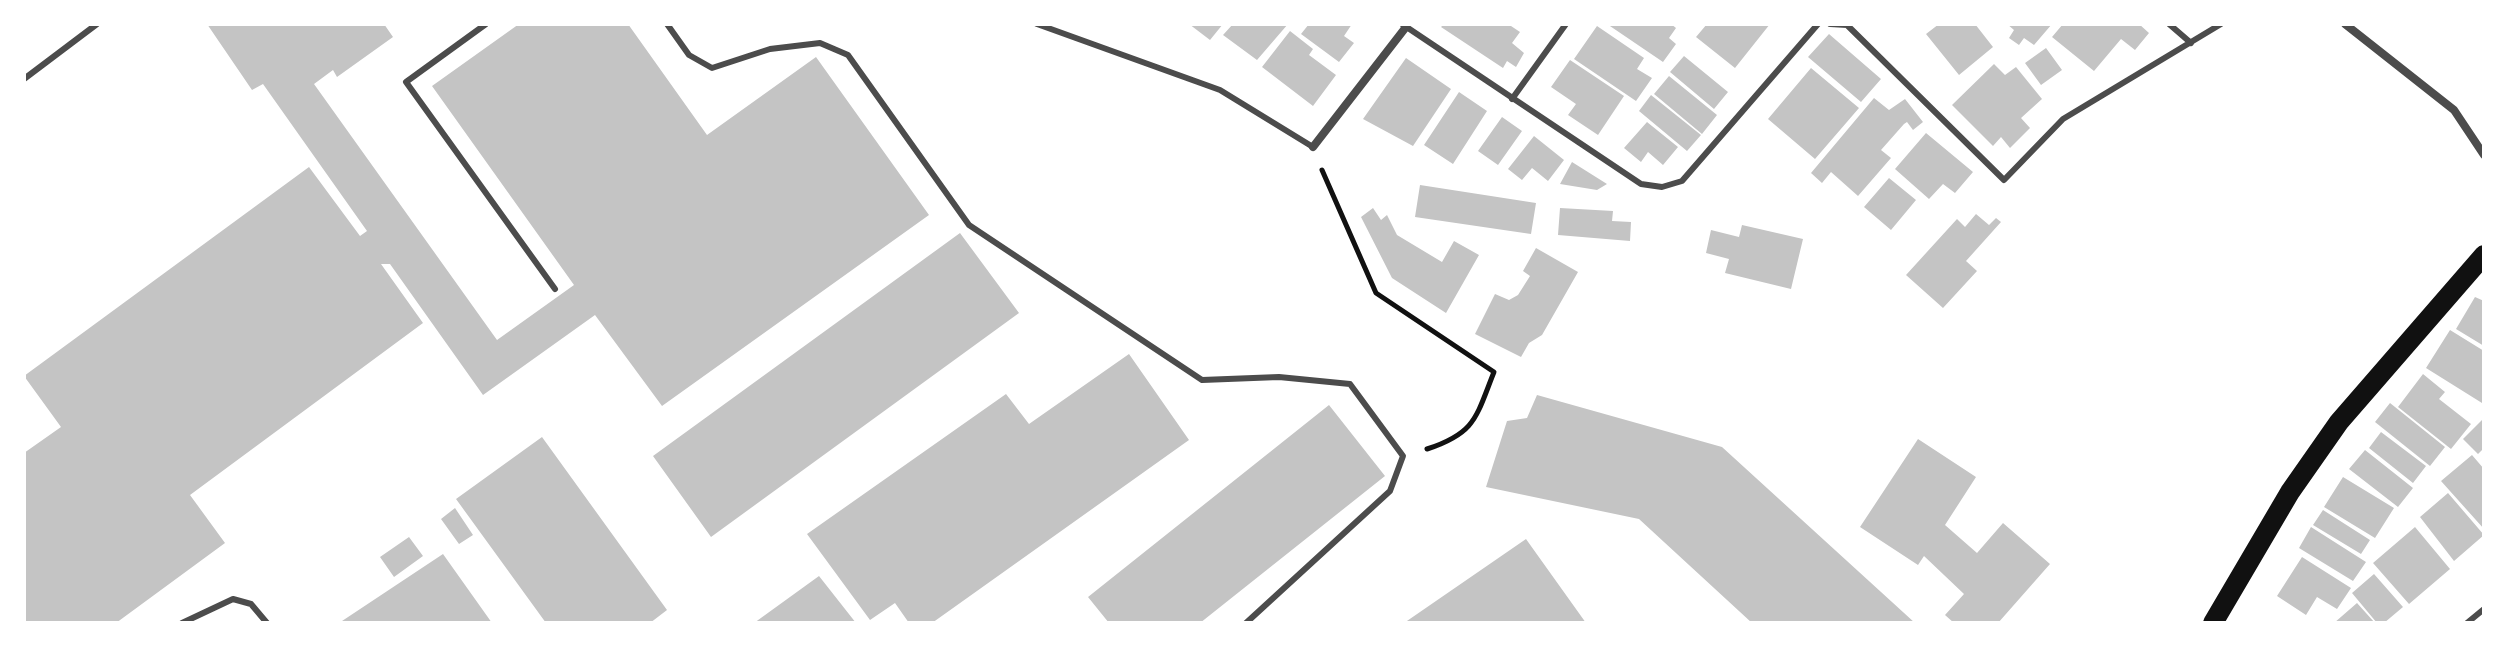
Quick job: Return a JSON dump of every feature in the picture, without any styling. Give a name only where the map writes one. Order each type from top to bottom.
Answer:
[{"type":"main road","points":[[2213,623],[2290,492],[2339,422],[2484,255]]},
{"type":"street","points":[[2345,24],[2454,110],[2484,155]]},
{"type":"street","points":[[1313,147],[1405,25]]},
{"type":"lane","points":[[24,79],[97,24]]},
{"type":"lane","points":[[486,24],[406,82],[555,289]]},
{"type":"lane","points":[[667,24],[689,55],[712,68],[770,49],[820,43],[848,55],[969,225],[1202,380],[1279,377],[1350,384],[1403,456],[1390,491],[1246,623]]},
{"type":"lane","points":[[1037,24],[1220,90],[1313,147]]},
{"type":"lane","points":[[1512,99],[1566,24]]},
{"type":"lane","points":[[1405,25],[1641,184],[1662,187],[1682,181],[1818,24]]},
{"type":"lane","points":[[1830,24],[1847,25],[2004,180],[2063,119],[2221,24]]},
{"type":"lane","points":[[2169,24],[2191,43]]},
{"type":"lane","points":[[182,623],[233,599],[251,604],[267,623]]},
{"type":"lane","points":[[2467,623],[2484,609]]},
{"type":"path","points":[[1313,147],[1376,293],[1494,372],[1474,421],[1455,440],[1403,456]]},
{"type":"building","points":[[207,24],[384,24],[393,37],[337,77],[333,70],[314,84],[497,340],[574,285],[432,86],[519,24],[628,24],[707,135],[816,57],[929,215],[662,406],[595,315],[483,395],[390,264],[381,264],[423,323],[190,495],[225,543],[116,623],[24,623],[24,453],[61,427],[24,376],[309,167],[360,236],[367,231],[263,84],[252,90]]},
{"type":"building","points":[[1189,24],[1223,24],[1210,40]]},
{"type":"building","points":[[1233,24],[1288,24],[1257,60],[1223,35]]},
{"type":"building","points":[[1309,24],[1352,24],[1344,36],[1354,43],[1339,62],[1301,34]]},
{"type":"building","points":[[1444,24],[1508,24],[1520,32],[1512,43],[1524,53],[1516,67],[1507,61],[1503,68],[1441,27]]},
{"type":"building","points":[[1607,24],[1671,24],[1676,28],[1669,38],[1676,44],[1663,62]]},
{"type":"building","points":[[1707,24],[1770,24],[1735,68],[1696,37]]},
{"type":"building","points":[[1939,24],[1975,24],[1993,47],[1959,75],[1926,34]]},
{"type":"building","points":[[2007,24],[2052,24],[2034,45],[2024,38],[2019,45],[2009,38],[2014,30]]},
{"type":"building","points":[[2063,24],[2139,24],[2149,33],[2135,50],[2121,39],[2094,71],[2052,37]]},
{"type":"building","points":[[1597,26],[1644,58],[1637,69],[1652,78],[1636,101],[1574,59]]},
{"type":"building","points":[[1290,31],[1313,49],[1309,55],[1336,75],[1313,106],[1262,67]]},
{"type":"building","points":[[1829,34],[1881,79],[1861,102],[1808,57]]},
{"type":"building","points":[[2046,48],[2062,70],[2041,85],[2025,63]]},
{"type":"building","points":[[1684,56],[1728,92],[1714,109],[1670,72]]},
{"type":"building","points":[[1406,58],[1451,89],[1413,146],[1363,119]]},
{"type":"building","points":[[1570,60],[1624,96],[1598,135],[1568,115],[1576,104],[1551,87]]},
{"type":"building","points":[[1994,64],[2005,75],[2016,67],[2042,99],[2021,118],[2030,128],[2010,148],[2001,137],[1993,146],[1952,105]]},
{"type":"building","points":[[1811,68],[1859,108],[1815,159],[1768,119]]},
{"type":"building","points":[[1669,76],[1717,115],[1702,134],[1654,94]]},
{"type":"building","points":[[1459,92],[1487,111],[1453,164],[1424,145]]},
{"type":"building","points":[[1651,95],[1701,135],[1687,151],[1639,111]]},
{"type":"building","points":[[1874,98],[1889,110],[1905,99],[1923,122],[1913,130],[1907,122],[1904,124],[1881,150],[1891,158],[1858,196],[1831,172],[1822,183],[1811,173]]},
{"type":"building","points":[[1502,117],[1522,131],[1498,165],[1478,151]]},
{"type":"building","points":[[1647,122],[1678,147],[1663,165],[1648,152],[1641,162],[1624,148]]},
{"type":"building","points":[[1926,133],[1973,172],[1955,193],[1943,184],[1929,199],[1895,169]]},
{"type":"building","points":[[1534,136],[1564,160],[1548,181],[1532,168],[1522,180],[1508,169]]},
{"type":"building","points":[[1572,162],[1607,184],[1597,190],[1560,184]]},
{"type":"building","points":[[1889,178],[1916,200],[1891,230],[1864,207]]},
{"type":"building","points":[[1420,185],[1536,203],[1531,234],[1415,217]]},
{"type":"building","points":[[1373,208],[1381,220],[1387,215],[1397,235],[1442,262],[1454,241],[1479,255],[1446,313],[1392,278],[1361,217]]},
{"type":"building","points":[[1560,208],[1613,211],[1612,221],[1631,222],[1630,241],[1558,235]]},
{"type":"building","points":[[1976,214],[1989,225],[1996,218],[2001,222],[1966,261],[1977,271],[1943,308],[1906,275],[1957,219],[1965,227]]},
{"type":"building","points":[[1742,225],[1803,239],[1791,289],[1725,273],[1729,259],[1706,253],[1711,230],[1739,237]]},
{"type":"building","points":[[960,233],[1019,313],[711,537],[653,456]]},
{"type":"building","points":[[1536,248],[1578,272],[1542,335],[1529,343],[1521,357],[1475,334],[1495,294],[1509,300],[1518,295],[1530,276],[1523,271]]},
{"type":"building","points":[[2475,297],[2484,301],[2484,346],[2456,329]]},
{"type":"building","points":[[2450,330],[2484,351],[2482,403],[2426,368]]},
{"type":"building","points":[[1129,354],[1189,440],[932,623],[909,623],[895,603],[870,620],[807,534],[1006,394],[1029,424]]},
{"type":"building","points":[[2423,374],[2445,392],[2439,399],[2471,424],[2451,449],[2398,407]]},
{"type":"building","points":[[1537,395],[1722,447],[1915,623],[1752,623],[1639,519],[1486,487],[1507,421],[1527,418]]},
{"type":"building","points":[[2390,403],[2445,447],[2430,466],[2375,422]]},
{"type":"building","points":[[1329,405],[1385,476],[1200,623],[1109,623],[1088,597]]},
{"type":"building","points":[[2484,418],[2484,448],[2478,454],[2463,439]]},
{"type":"building","points":[[2381,432],[2426,466],[2413,483],[2369,448]]},
{"type":"building","points":[[542,437],[667,610],[650,623],[546,623],[456,499]]},
{"type":"building","points":[[1918,439],[1976,477],[1945,525],[1977,553],[2003,523],[2050,564],[1998,623],[1954,623],[1945,615],[1964,594],[1924,556],[1918,565],[1860,527]]},
{"type":"building","points":[[2365,450],[2413,488],[2398,507],[2349,469]]},
{"type":"building","points":[[2472,455],[2484,469],[2484,529],[2441,481]]},
{"type":"building","points":[[2343,477],[2394,508],[2375,538],[2324,507]]},
{"type":"building","points":[[2448,493],[2484,535],[2454,561],[2420,517]]},
{"type":"building","points":[[455,508],[473,535],[459,544],[441,519]]},
{"type":"building","points":[[2323,510],[2370,540],[2361,554],[2313,525]]},
{"type":"building","points":[[2311,527],[2366,562],[2353,581],[2299,548]]},
{"type":"building","points":[[2415,527],[2450,569],[2409,604],[2373,563]]},
{"type":"building","points":[[409,537],[423,556],[394,577],[380,557]]},
{"type":"building","points":[[1526,539],[1586,623],[1404,623]]},
{"type":"building","points":[[443,554],[492,623],[339,623]]},
{"type":"building","points":[[2302,557],[2351,588],[2337,609],[2317,597],[2306,615],[2277,596]]},
{"type":"building","points":[[2374,574],[2403,607],[2384,623],[2377,623],[2352,593]]},
{"type":"building","points":[[819,576],[856,623],[754,623]]},
{"type":"building","points":[[2357,603],[2375,623],[2334,623]]}]
